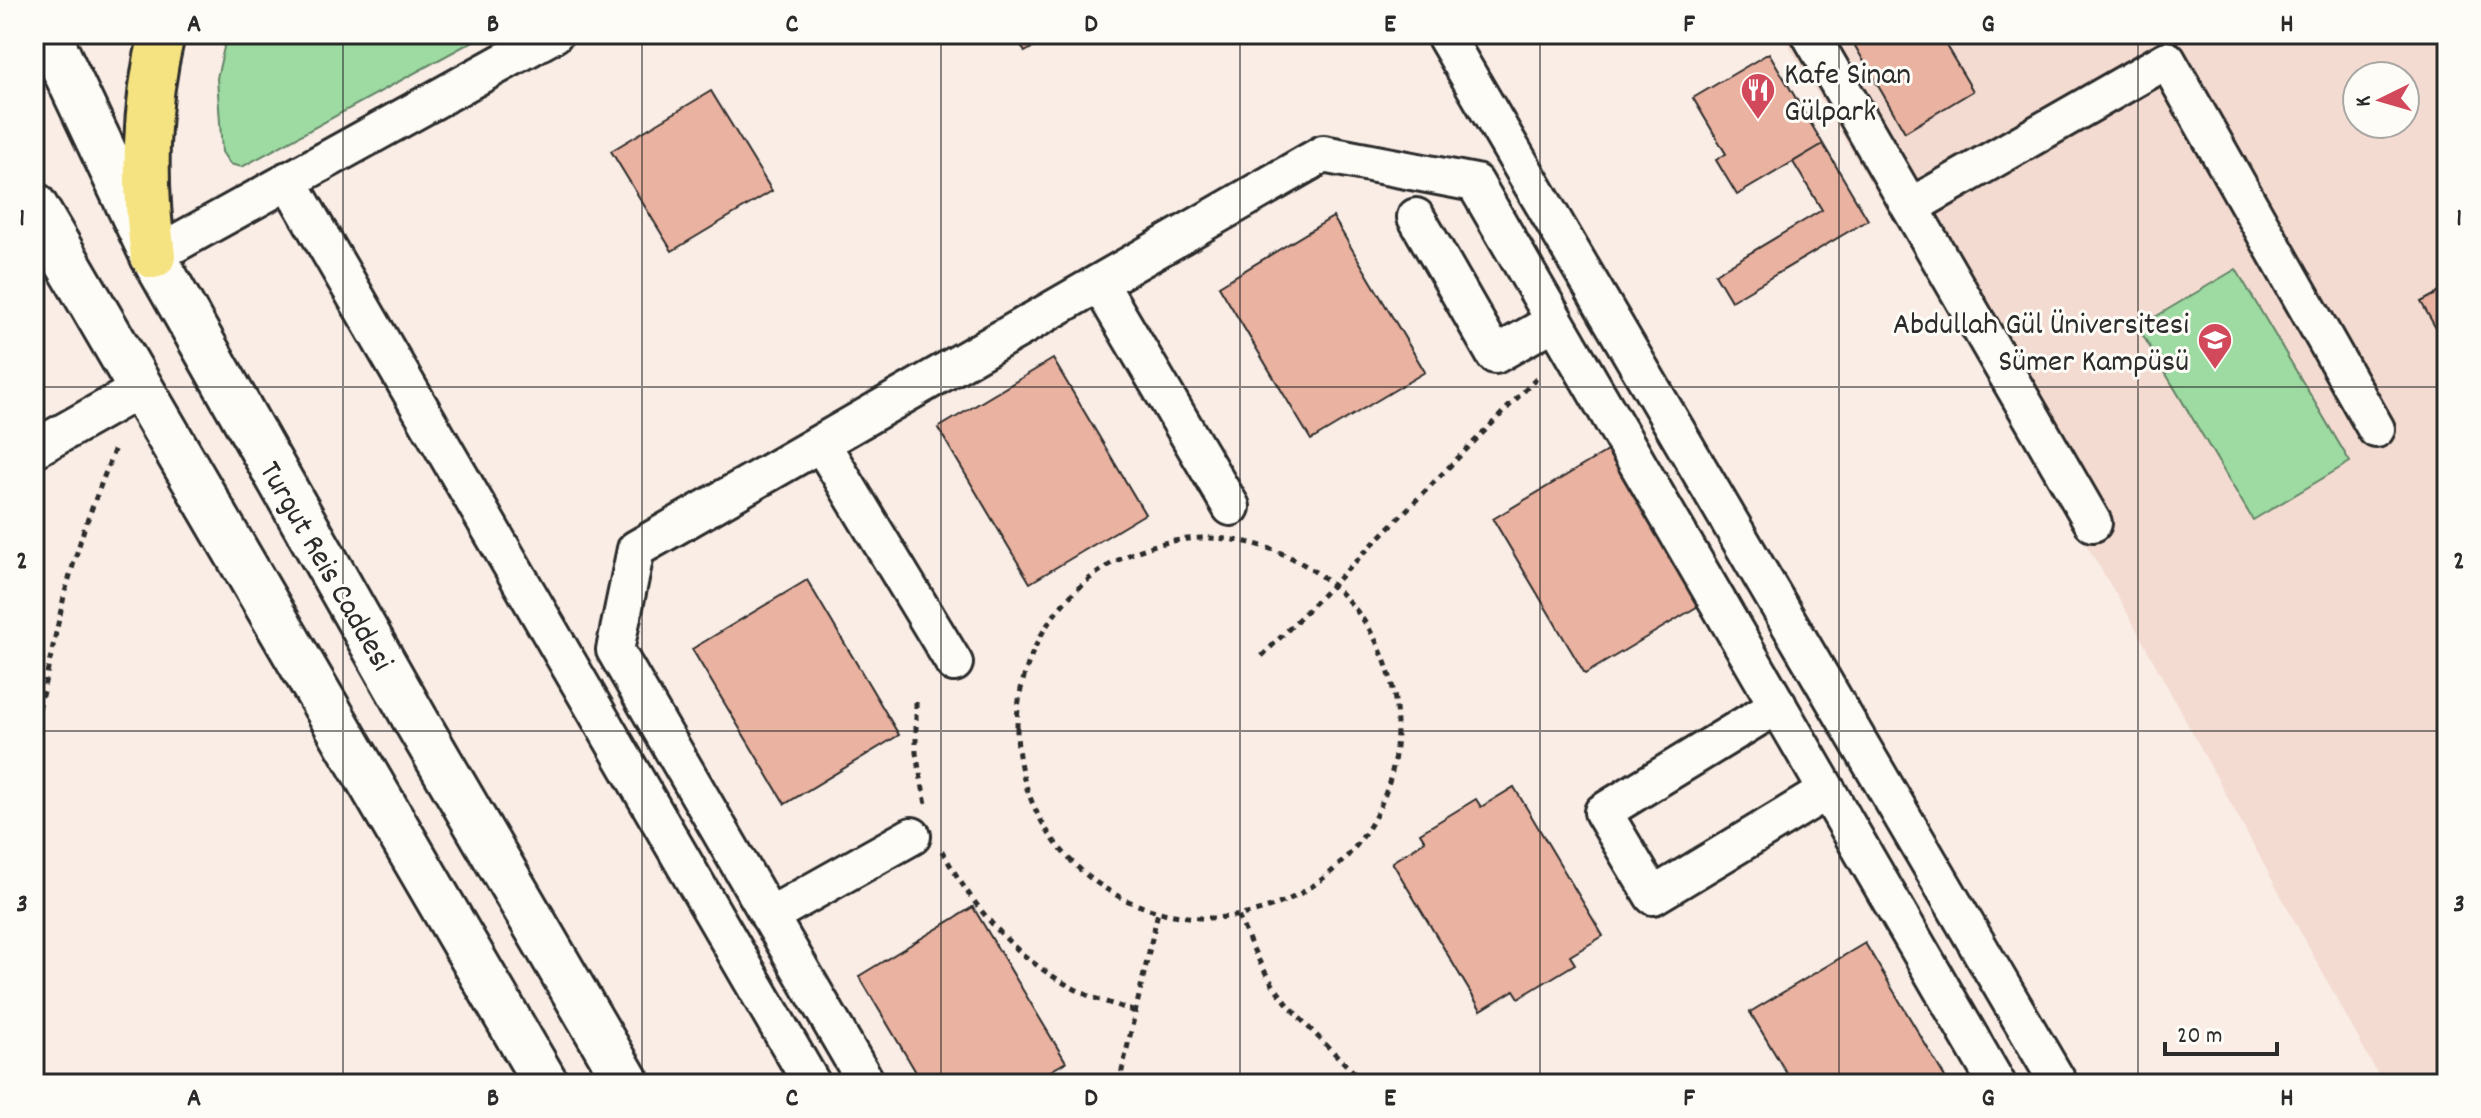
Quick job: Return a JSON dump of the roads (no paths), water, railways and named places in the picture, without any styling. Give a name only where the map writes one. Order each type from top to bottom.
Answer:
[{"type":"main road","points":[[153,256],[145,198],[146,148],[150,99],[162,34]]},
{"type":"street","name":"Turgut Reis Caddesi","points":[[48,34],[153,256],[415,719],[628,1084]]},
{"type":"street","points":[[153,256],[554,34]]},
{"type":"street","points":[[1444,34],[2059,1084]]},
{"type":"street","points":[[1810,34],[2093,523]]},
{"type":"street","points":[[1910,207],[2167,60],[2376,429]]},
{"type":"street","points":[[867,1084],[615,650],[636,549],[1323,154],[1475,183],[1997,1084]]},
{"type":"street","points":[[288,180],[812,1084]]},
{"type":"street","points":[[34,205],[546,1084]]},
{"type":"street","points":[[1416,217],[1495,355],[1562,333]]},
{"type":"street","points":[[1099,283],[1231,507]]},
{"type":"street","points":[[34,449],[140,389]]},
{"type":"street","points":[[821,443],[954,663]]},
{"type":"street","points":[[1778,705],[1603,812],[1653,896],[1827,791]]},
{"type":"street","points":[[769,916],[926,830]]},
{"type":"place","name":"Kafe Sinan Gülpark","points":[[1758,121]]},
{"type":"place","name":"Abdullah Gül Üniversitesi Sümer Kampüsü","points":[[2215,371]]}]
